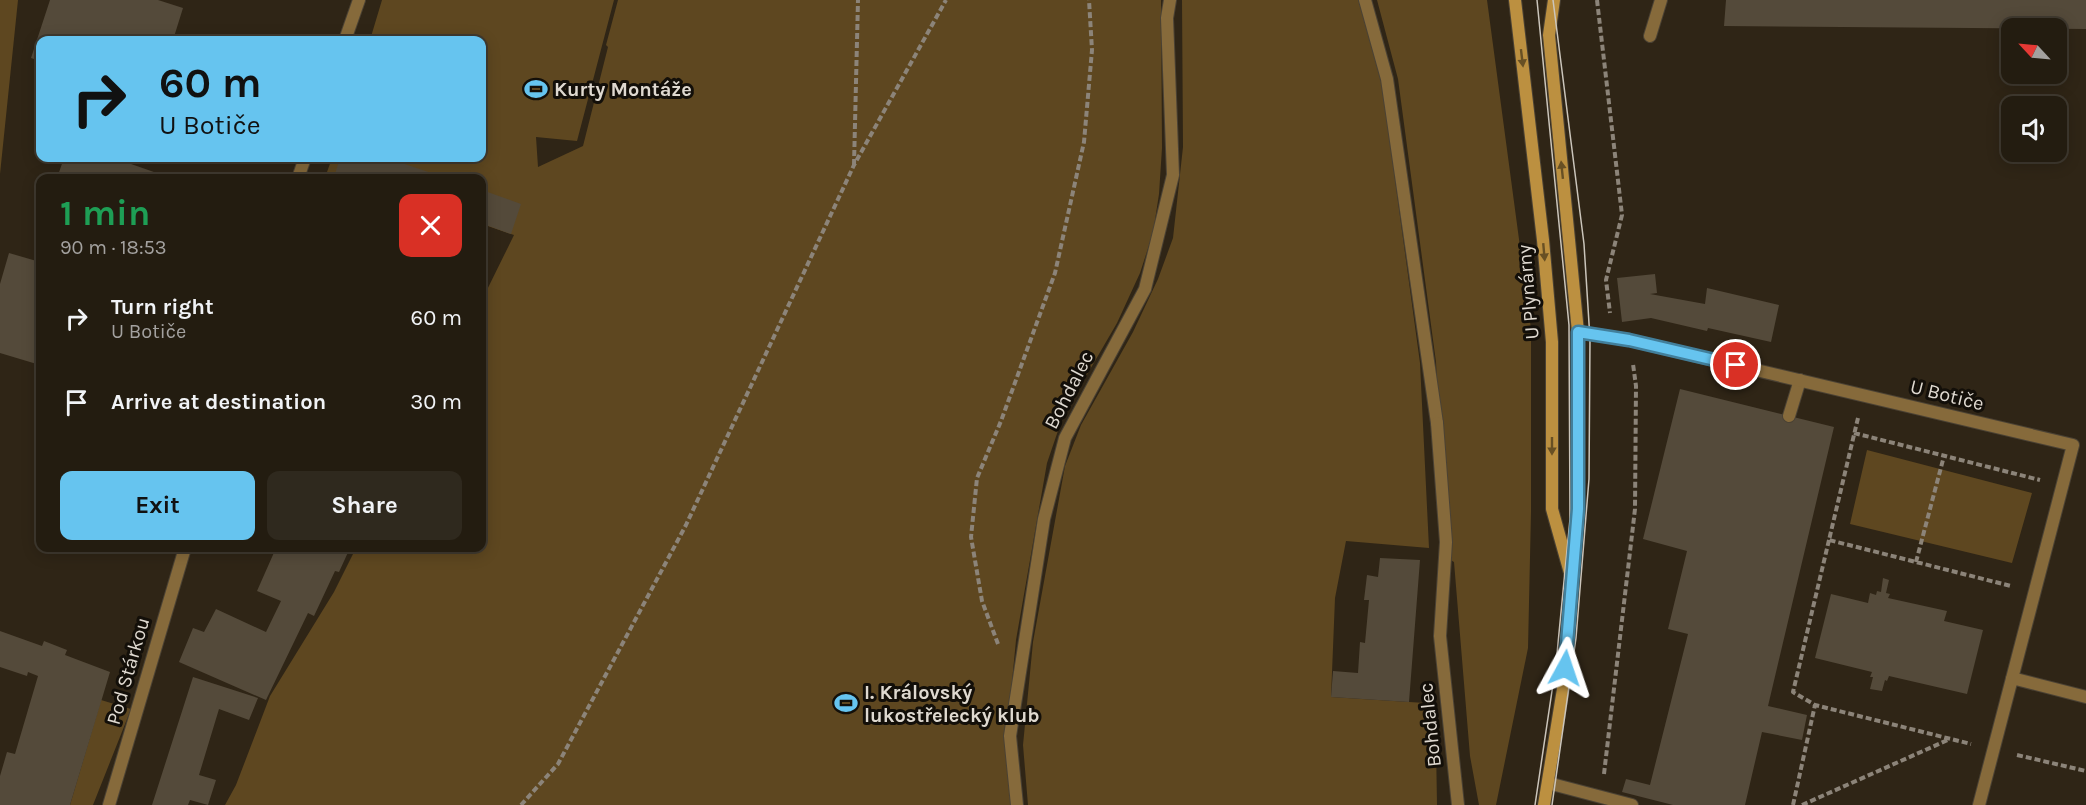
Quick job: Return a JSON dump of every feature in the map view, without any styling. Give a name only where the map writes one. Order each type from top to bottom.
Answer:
[{"type":"street","points":[[346,36],[359,0]]},
{"type":"street","name":"Bohdalec","points":[[1017,805],[1010,736],[1047,507],[1065,438],[1145,289],[1173,175],[1167,18],[1170,0]]},
{"type":"street","name":"Bohdalec","points":[[1365,0],[1387,79],[1437,423],[1446,542],[1440,636],[1458,805]]},
{"type":"street","name":"U Plynárny","points":[[1515,0],[1543,240],[1552,342],[1552,509],[1572,579]]},
{"type":"street","points":[[1650,36],[1661,0]]},
{"type":"street","name":"U Plynárny","points":[[1544,805],[1563,689],[1578,509],[1578,332],[1549,34],[1554,1]]},
{"type":"street","name":"U Botiče","points":[[1578,332],[1629,340],[2073,445],[1979,805]]},
{"type":"street","points":[[1790,416],[1800,380]]},
{"type":"street","name":"Pod Stárkou","points":[[109,805],[184,552]]},
{"type":"street","points":[[2012,678],[2086,697]]},
{"type":"street","points":[[1548,783],[1632,805]]},
{"type":"path","points":[[854,165],[858,0]]},
{"type":"path","points":[[521,805],[558,764],[686,525],[854,165],[946,0]]},
{"type":"path","points":[[1001,652],[982,601],[971,537],[977,478],[1001,421],[1055,273],[1084,142],[1092,50],[1089,0]]},
{"type":"path","points":[[1597,0],[1622,215],[1606,280],[1611,324],[1629,340],[1636,386],[1635,509],[1602,797]]},
{"type":"path","points":[[1864,395],[1793,692],[1815,705],[2086,771]]},
{"type":"path","points":[[1854,433],[2062,485]]},
{"type":"path","points":[[1916,562],[1944,456]]},
{"type":"path","points":[[1828,540],[2035,592]]},
{"type":"path","points":[[1794,805],[1815,705]]},
{"type":"path","points":[[1802,805],[1951,739]]},
{"type":"shaded area","points":[[0,0],[18,0],[0,174]]},
{"type":"shaded area","points":[[382,0],[614,0],[577,141],[536,137],[538,167],[583,146],[618,0],[1161,0],[1162,148],[1159,194],[1153,233],[1140,273],[1117,323],[1063,416],[1047,463],[1016,640],[1006,744],[1013,805],[225,805],[236,785],[270,696],[334,592],[354,552],[486,552],[486,292],[514,235],[486,225],[486,174],[334,174],[327,172],[331,162],[486,162],[486,36],[371,36]]},
{"type":"shaded area","points":[[1182,0],[1359,0],[1382,84],[1420,363],[1429,548],[1346,541],[1335,598],[1331,697],[1425,703],[1436,745],[1437,805],[1028,805],[1023,745],[1033,642],[1065,466],[1081,425],[1133,332],[1158,279],[1173,238],[1183,147]]},
{"type":"shaded area","points":[[1377,0],[1487,0],[1531,329],[1528,648],[1496,805],[1479,805],[1470,756],[1454,562],[1445,557],[1436,362],[1398,79]]},
{"type":"shaded area","points":[[1867,450],[2032,493],[2012,563],[1850,524]]},
{"type":"shaded area","points":[[101,700],[131,709],[93,805],[70,805]]},
{"type":"building","points":[[50,0],[158,0],[183,8],[174,36],[38,36]]},
{"type":"building","points":[[1726,0],[2086,0],[2086,29],[2067,29],[2067,18],[2001,18],[2001,28],[1724,26]]},
{"type":"building","points":[[36,43],[36,60],[31,58]]},
{"type":"building","points":[[63,162],[125,162],[160,174],[58,174]]},
{"type":"building","points":[[339,162],[399,162],[434,174],[335,174]]},
{"type":"building","points":[[486,191],[521,204],[511,234],[486,225]]},
{"type":"building","points":[[9,253],[36,261],[36,364],[0,353],[0,284]]},
{"type":"building","points":[[1655,274],[1657,293],[1650,294],[1705,304],[1707,288],[1779,305],[1771,342],[1651,318],[1622,322],[1617,278]]},
{"type":"building","points":[[1680,389],[1834,427],[1768,706],[1807,715],[1802,740],[1762,732],[1745,805],[1673,805],[1622,792],[1626,779],[1650,785],[1688,634],[1668,629],[1687,551],[1643,539]]},
{"type":"building","points":[[274,552],[348,552],[339,572],[335,571],[314,616],[308,613],[266,700],[179,662],[193,628],[204,632],[216,609],[266,632],[281,601],[257,591]]},
{"type":"building","points":[[1380,558],[1420,560],[1409,702],[1331,697],[1333,671],[1358,673],[1360,642],[1365,643],[1369,600],[1364,600],[1367,575],[1378,577]]},
{"type":"building","points":[[1883,578],[1889,580],[1886,593],[1890,594],[1888,598],[1947,611],[1944,621],[1983,630],[1967,694],[1889,676],[1887,681],[1885,680],[1882,691],[1870,689],[1872,672],[1815,658],[1831,594],[1868,603],[1870,593],[1876,595],[1877,591],[1881,592]]},
{"type":"building","points":[[0,631],[42,646],[44,641],[67,650],[65,655],[110,672],[70,805],[0,805],[0,776],[7,752],[15,754],[38,676],[28,672],[27,676],[0,667]]},
{"type":"building","points":[[193,677],[258,698],[249,720],[219,709],[199,775],[216,780],[208,805],[190,800],[188,805],[152,805]]},
{"type":"tram line","points":[[1535,805],[1556,664],[1570,519],[1569,325],[1537,0]]},
{"type":"tram line","points":[[1552,805],[1576,638],[1589,479],[1590,339],[1584,244],[1553,0]]},
{"type":"place","name":"Kurty Montáže","points":[[536,89]]},
{"type":"place","name":"I. Královský lukostřelecký klub","points":[[846,703]]},
{"type":"route","points":[[1565,668],[1578,509],[1578,332],[1629,340],[1736,365]]}]
